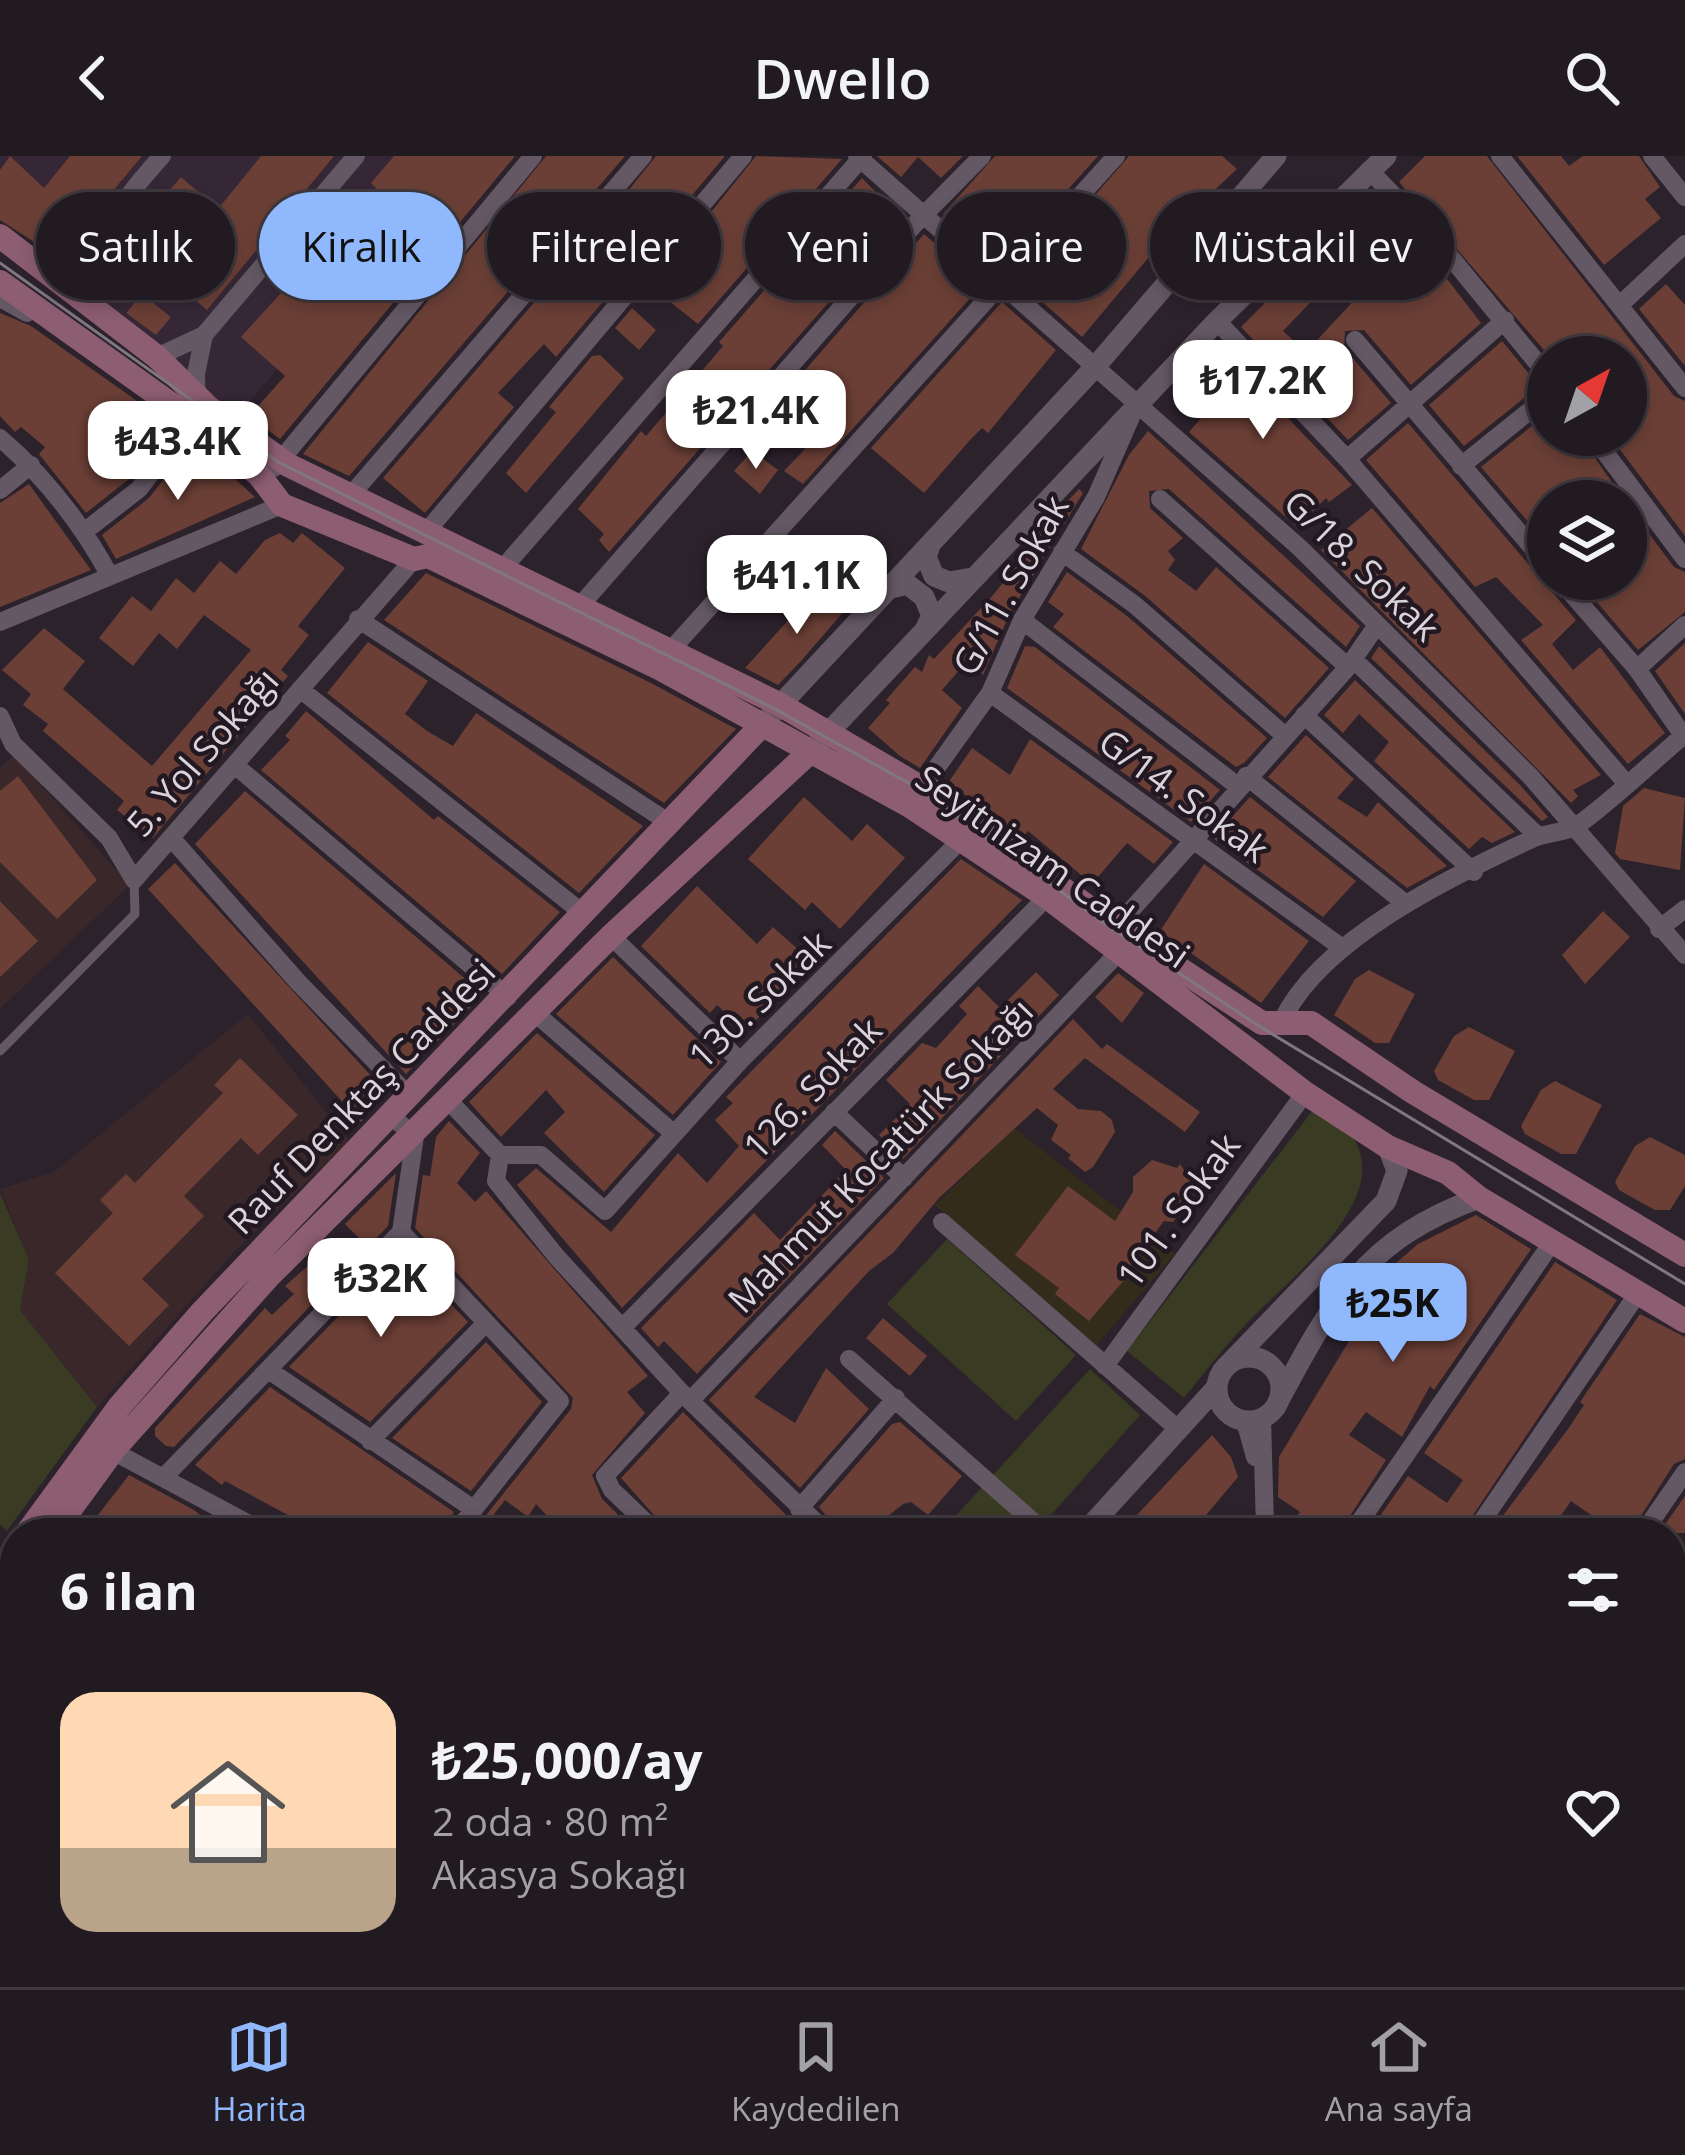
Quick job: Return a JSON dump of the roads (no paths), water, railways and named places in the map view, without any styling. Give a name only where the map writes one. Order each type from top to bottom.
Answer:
[{"type":"main road","name":"Seyitnizam Caddesi","points":[[0,236],[36,264]]},
{"type":"main road","name":"Seyitnizam Caddesi","points":[[0,282],[193,416],[266,483],[282,505],[414,560],[428,556],[771,714]]},
{"type":"main road","name":"Seyitnizam Caddesi","points":[[81,300],[157,357],[193,416],[670,651],[820,742],[1117,940],[1262,1023],[1311,1023],[1413,1092],[1685,1256]]},
{"type":"main road","name":"Rauf Denktaş Caddesi","points":[[34,1518],[89,1446],[350,1176],[409,1096],[508,997],[771,714]]},
{"type":"main road","name":"Seyitnizam Caddesi","points":[[820,742],[922,788],[1305,1093],[1388,1147],[1448,1173],[1479,1198],[1685,1321]]},
{"type":"main road","name":"Rauf Denktaş Caddesi","points":[[350,1176],[415,1136],[611,936],[820,742]]},
{"type":"main road","name":"Rauf Denktaş Caddesi","points":[[64,1518],[260,1268]]},
{"type":"street","points":[[129,192],[162,156]]},
{"type":"street","points":[[157,357],[204,335],[356,156]]},
{"type":"street","points":[[266,483],[280,460],[532,156]]},
{"type":"street","points":[[351,495],[643,156]]},
{"type":"street","points":[[427,531],[742,156]]},
{"type":"street","points":[[579,607],[982,156]]},
{"type":"street","points":[[1082,192],[1115,156]]},
{"type":"street","points":[[771,714],[1095,367],[1276,156]]},
{"type":"street","points":[[1500,156],[1685,388]]},
{"type":"street","points":[[1652,156],[1677,173],[1685,196]]},
{"type":"street","points":[[503,568],[860,157]]},
{"type":"street","name":"G/18. Sokak","points":[[860,157],[937,226]]},
{"type":"street","points":[[820,742],[1137,404],[1378,163],[1527,349]]},
{"type":"street","points":[[1621,304],[1685,244]]},
{"type":"street","points":[[0,298],[193,416]]},
{"type":"street","points":[[670,651],[985,300]]},
{"type":"street","name":"G/18. Sokak","points":[[1024,300],[1300,548],[1529,776],[1685,955]]},
{"type":"street","points":[[1347,459],[1505,320]]},
{"type":"street","points":[[1217,321],[1347,459],[1626,783]]},
{"type":"street","points":[[86,531],[139,489],[193,416],[204,335]]},
{"type":"street","points":[[1355,340],[1412,401],[1527,542]]},
{"type":"street","name":"G/11. Sokak","points":[[922,788],[990,693],[1022,620],[1096,497],[1137,404]]},
{"type":"street","points":[[1461,466],[1527,413]]},
{"type":"street","points":[[0,438],[31,465],[86,531],[110,576]]},
{"type":"street","points":[[1608,456],[1685,559]]},
{"type":"street","points":[[0,490],[31,465]]},
{"type":"street","points":[[1160,499],[1350,663],[1538,836]]},
{"type":"street","points":[[0,622],[282,505]]},
{"type":"street","points":[[930,545],[926,556],[934,576],[949,582],[972,578]]},
{"type":"street","points":[[1062,552],[1135,605],[1284,735]]},
{"type":"street","name":"5. Yol Sokağı","points":[[0,716],[7,750],[109,838],[134,880],[414,560]]},
{"type":"street","points":[[891,588],[908,584],[924,597],[932,616],[925,628]]},
{"type":"street","points":[[1282,1021],[1304,985],[1341,947],[1406,904],[1538,836],[1574,828],[1685,736],[1636,668],[1577,600]]},
{"type":"street","points":[[358,619],[671,824]]},
{"type":"street","points":[[1022,620],[1406,904]]},
{"type":"street","name":"Mahmut Kocatürk Sokağı","points":[[643,1518],[605,1477],[904,1178],[1117,940],[1189,842],[1350,663],[1377,625]]},
{"type":"street","points":[[1636,668],[1685,625]]},
{"type":"street","points":[[300,689],[584,914]]},
{"type":"street","name":"G/14. Sokak","points":[[990,693],[1189,842],[1341,947]]},
{"type":"street","points":[[1304,716],[1474,872]]},
{"type":"street","points":[[236,767],[508,997]]},
{"type":"street","name":"130. Sokak","points":[[500,1155],[541,1155],[605,1211],[740,1061],[963,838]]},
{"type":"street","points":[[173,840],[298,982],[409,1096]]},
{"type":"street","name":"126. Sokak","points":[[623,1326],[1047,897]]},
{"type":"street","points":[[1660,928],[1685,909]]},
{"type":"street","points":[[611,936],[740,1061]]},
{"type":"street","points":[[535,1013],[672,1132]]},
{"type":"street","name":"101. Sokak","points":[[1106,1366],[1305,1093]]},
{"type":"street","points":[[450,1102],[500,1155],[496,1181],[516,1209],[686,1397],[810,1518]]},
{"type":"street","points":[[834,1112],[904,1178]]},
{"type":"street","points":[[164,1477],[401,1232],[415,1136],[392,1117]]},
{"type":"street","points":[[1098,1518],[1217,1387],[1228,1365],[1386,1201],[1397,1171],[1388,1147]]},
{"type":"street","points":[[1264,1518],[1256,1415],[1323,1318],[1383,1246],[1434,1214],[1479,1198]]},
{"type":"street","points":[[942,1222],[1179,1430]]},
{"type":"street","points":[[401,1232],[560,1402],[465,1518]]},
{"type":"street","points":[[1362,1518],[1553,1241]]},
{"type":"street","points":[[1484,1518],[1638,1293]]},
{"type":"street","points":[[370,1441],[484,1325]]},
{"type":"street","points":[[1179,1430],[1256,1415],[1280,1381],[1268,1364],[1247,1357],[1228,1365]]},
{"type":"street","points":[[849,1359],[1029,1518]]},
{"type":"street","points":[[270,1371],[472,1508]]},
{"type":"street","points":[[1217,1387],[1222,1406],[1256,1415]]},
{"type":"street","points":[[799,1509],[896,1398]]},
{"type":"street","points":[[89,1446],[115,1448],[239,1518]]},
{"type":"street","points":[[1653,1518],[1685,1472]]},
{"type":"lane","points":[[0,1051],[134,914],[134,880]]},
{"type":"tram line","points":[[0,263],[278,462],[775,709],[921,790],[1114,930],[1259,1026],[1685,1284]]}]
